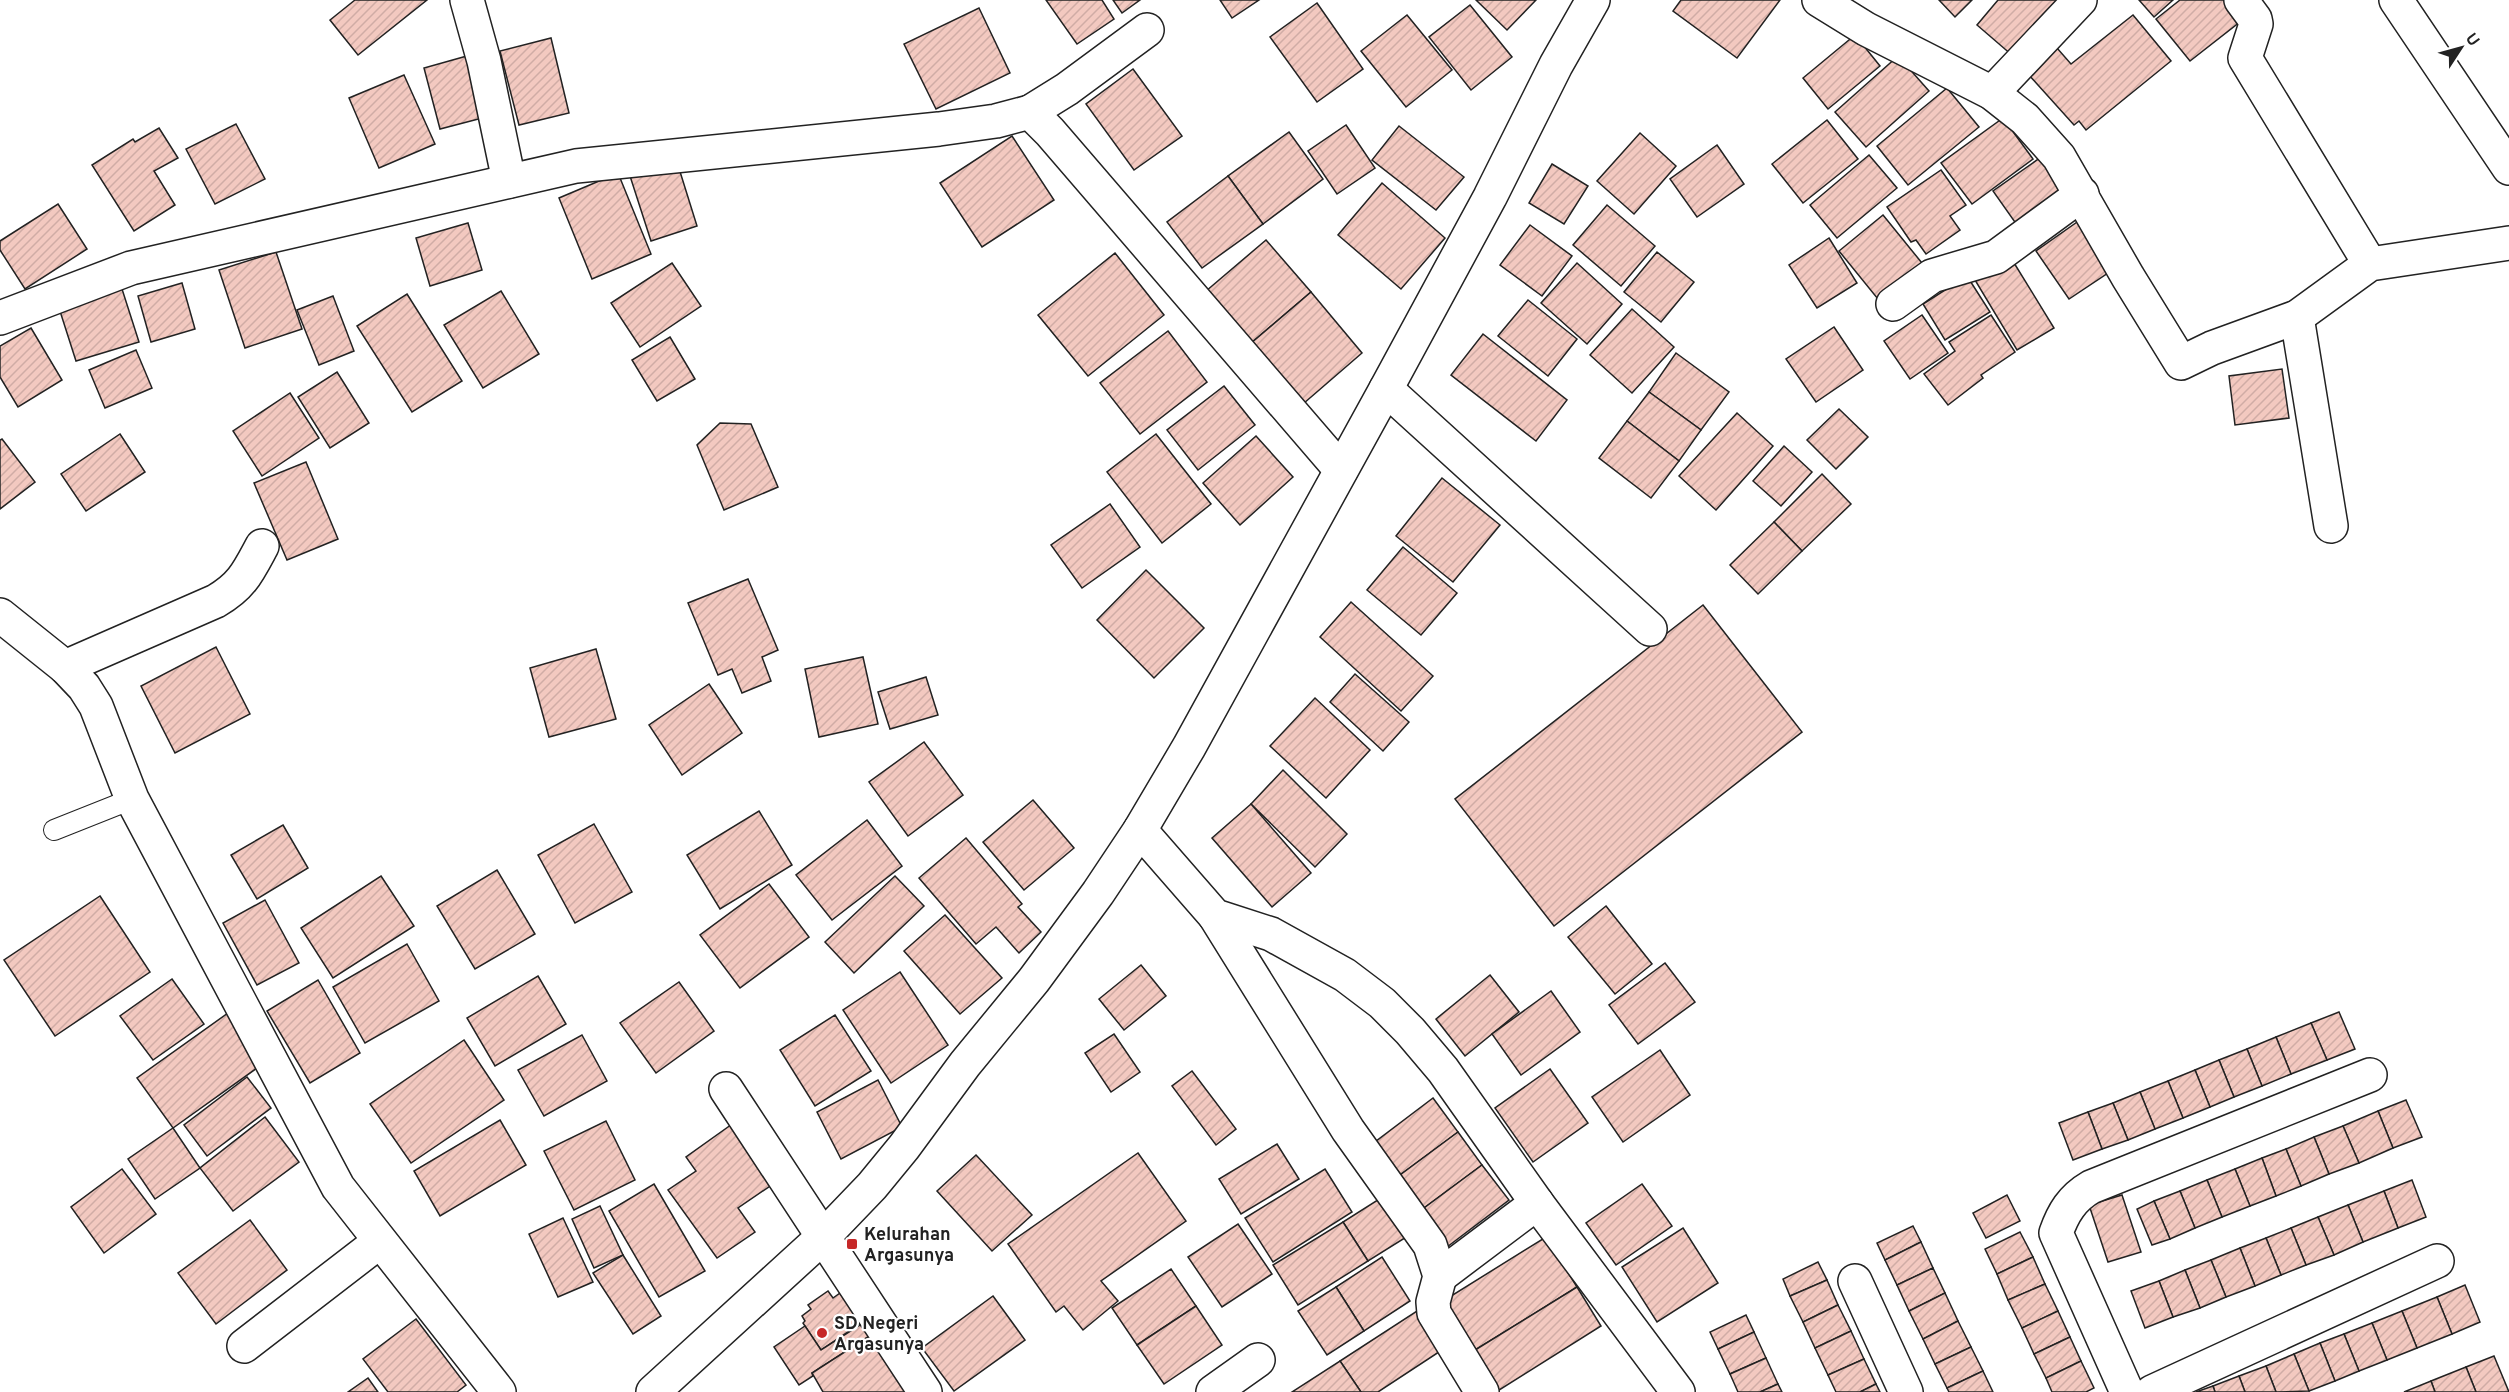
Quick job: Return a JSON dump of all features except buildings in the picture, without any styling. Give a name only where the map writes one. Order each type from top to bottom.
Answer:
[{"type":"street","points":[[467,0],[477,33],[509,181]]},
{"type":"street","points":[[654,1392],[824,1236],[872,1186],[904,1147],[965,1064],[1067,937],[1140,830],[1189,747],[1386,389],[1490,197],[1556,65],[1593,0]]},
{"type":"street","points":[[1819,0],[1866,29],[2006,101],[2043,138],[2059,157],[2082,194],[2128,277],[2181,363],[2212,348],[2297,317],[2370,264],[2509,243]]},
{"type":"street","points":[[1992,93],[2080,0]]},
{"type":"street","points":[[2241,0],[2255,19],[2256,24],[2245,58],[2370,264]]},
{"type":"street","points":[[2396,0],[2509,168]]},
{"type":"street","points":[[0,318],[131,268],[576,166],[939,129],[996,121],[1030,112],[1066,89],[1147,30]]},
{"type":"street","points":[[1030,112],[1058,141],[1341,470]]},
{"type":"street","points":[[1893,304],[1932,276],[1996,257],[2082,194]]},
{"type":"street","points":[[2297,317],[2331,526]]},
{"type":"street","points":[[1386,389],[1650,629]]},
{"type":"street","points":[[65,667],[216,601],[234,590],[262,546]]},
{"type":"street","points":[[0,615],[65,667],[84,687],[96,706],[132,799],[338,1187],[499,1392]]},
{"type":"street","points":[[1140,830],[1215,916],[1348,1130],[1430,1245],[1440,1276],[1433,1302],[1434,1313],[1482,1392]]},
{"type":"street","points":[[1215,916],[1271,934],[1345,975],[1382,1003],[1443,1070],[1537,1203],[1678,1392]]},
{"type":"street","points":[[2127,1392],[2056,1233],[2062,1215],[2072,1201],[2091,1187],[2370,1075]]},
{"type":"street","points":[[726,1089],[925,1392]]},
{"type":"street","points":[[1440,1276],[1537,1203]]},
{"type":"street","points":[[244,1346],[379,1242]]},
{"type":"street","points":[[2152,1392],[2436,1261]]},
{"type":"street","points":[[1855,1281],[1906,1392]]},
{"type":"street","points":[[1213,1392],[1258,1360]]},
{"type":"lane","points":[[54,830],[132,799]]},
{"type":"place","name":"Kelurahan Argasunya","points":[[852,1244]]},
{"type":"place","name":"SD Negeri Argasunya","points":[[822,1333]]}]
